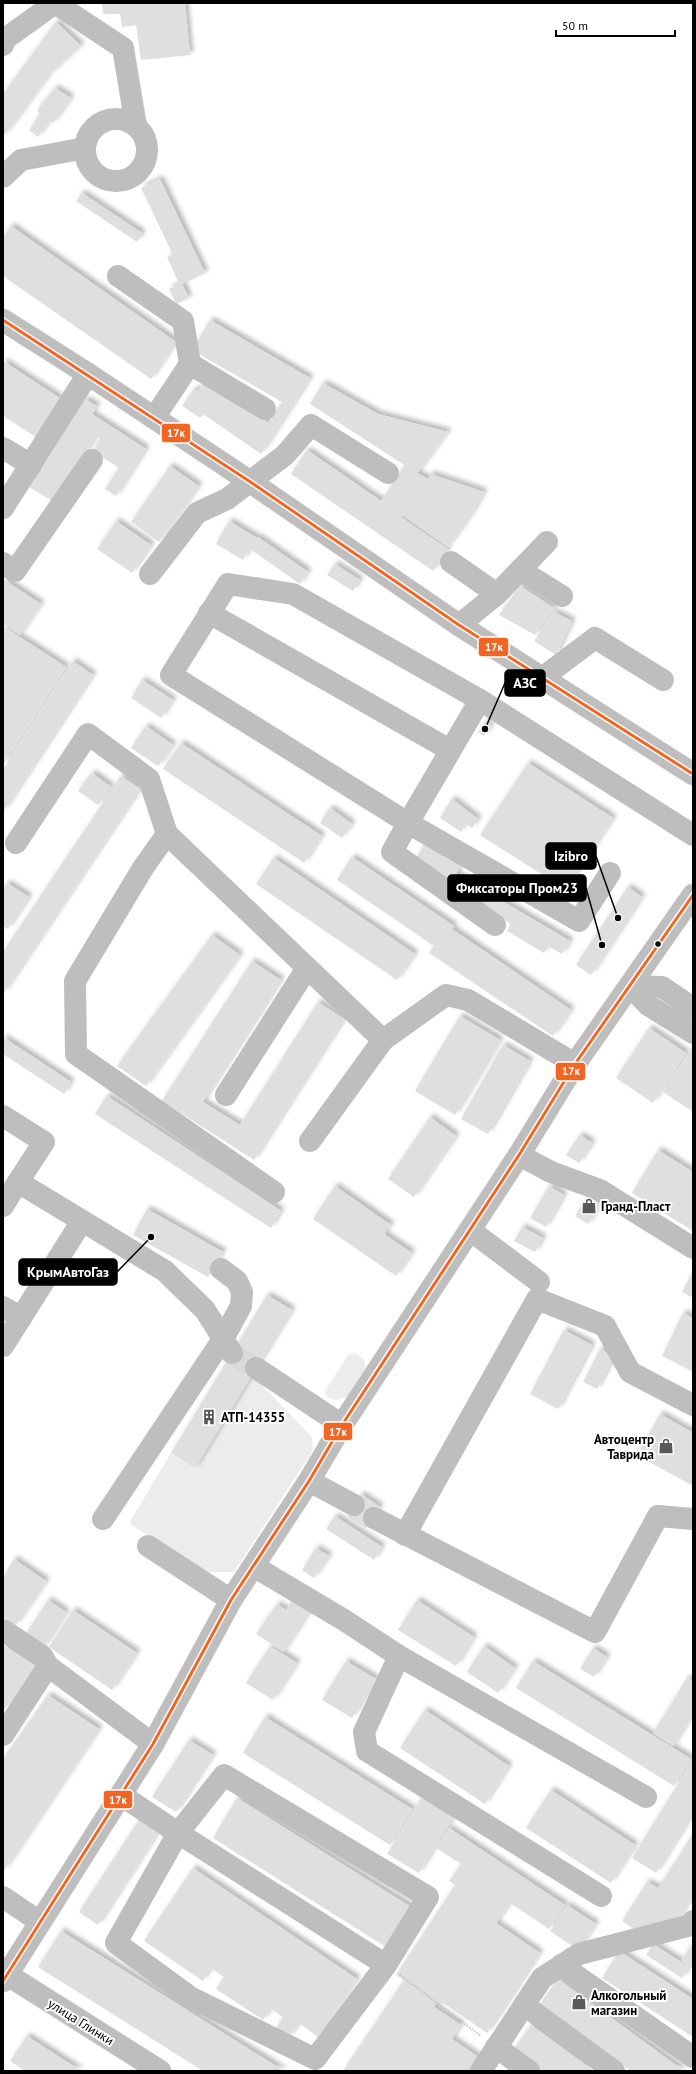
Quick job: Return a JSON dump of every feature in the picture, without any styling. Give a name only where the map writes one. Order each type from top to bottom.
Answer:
[{"type":"main road","points":[[3,45],[6,39],[55,3],[123,48],[136,126],[144,139],[147,154],[143,164],[136,173],[127,178],[117,180],[106,179],[97,174],[90,167],[85,148],[87,139],[92,130],[108,120],[118,119],[127,121],[136,126]]},
{"type":"main road","points":[[3,177],[20,160],[85,148]]},
{"type":"main road","points":[[118,276],[183,321],[190,364],[154,418]]},
{"type":"main road","points":[[3,320],[88,374],[249,481],[459,625],[693,774]]},
{"type":"main road","points":[[190,364],[265,409]]},
{"type":"main road","points":[[3,508],[88,374]]},
{"type":"main road","points":[[150,574],[197,513],[227,499],[285,455],[311,426],[388,473]]},
{"type":"main road","points":[[3,448],[30,465]]},
{"type":"main road","points":[[3,563],[15,571],[92,460]]},
{"type":"main road","points":[[459,625],[497,594],[548,542]]},
{"type":"main road","points":[[451,562],[497,594]]},
{"type":"main road","points":[[520,570],[562,596]]},
{"type":"main road","points":[[610,872],[580,921],[408,823],[171,675],[228,584],[293,594],[480,700],[693,835]]},
{"type":"main road","points":[[209,613],[450,750]]},
{"type":"main road","points":[[542,678],[595,638],[663,680]]},
{"type":"main road","points":[[480,700],[392,852],[495,924]]},
{"type":"main road","points":[[16,843],[88,734],[149,779],[167,834],[383,1040]]},
{"type":"main road","points":[[167,834],[143,868],[75,981],[76,1054],[274,1192]]},
{"type":"main road","points":[[4,1976],[153,1744],[231,1600],[255,1567],[342,1425],[519,1155],[575,1064],[693,895]]},
{"type":"main road","points":[[226,1095],[307,968]]},
{"type":"main road","points":[[630,986],[662,987],[693,1008]]},
{"type":"main road","points":[[630,986],[648,1005],[693,1033]]},
{"type":"main road","points":[[310,1142],[383,1040],[446,994],[468,1000],[575,1064]]},
{"type":"main road","points":[[3,1116],[44,1142],[3,1206]]},
{"type":"main road","points":[[519,1155],[551,1172],[600,1190],[693,1248]]},
{"type":"main road","points":[[18,1182],[165,1271],[205,1310],[227,1346]]},
{"type":"main road","points":[[3,1346],[12,1312],[82,1221]]},
{"type":"main road","points":[[470,1230],[539,1282]]},
{"type":"main road","points":[[103,1520],[227,1346],[241,1306],[242,1292],[237,1281],[221,1269]]},
{"type":"main road","points":[[406,1535],[537,1299],[604,1326],[630,1372],[693,1405]]},
{"type":"main road","points":[[256,1368],[342,1425]]},
{"type":"main road","points":[[309,1481],[354,1505]]},
{"type":"main road","points":[[374,1518],[595,1632],[658,1516],[693,1518]]},
{"type":"main road","points":[[148,1546],[231,1600]]},
{"type":"main road","points":[[255,1567],[344,1620],[399,1656],[646,1797]]},
{"type":"main road","points":[[3,1630],[42,1656],[48,1666],[153,1744]]},
{"type":"main road","points":[[399,1656],[364,1732],[367,1751],[601,1896]]},
{"type":"main road","points":[[3,1735],[48,1666]]},
{"type":"main road","points":[[224,1775],[428,1897],[386,1964],[315,2059],[190,1997],[116,1943],[178,1834],[224,1775]]},
{"type":"main road","points":[[121,1795],[178,1834],[386,1964]]},
{"type":"main road","points":[[3,1897],[40,1922]]},
{"type":"main road","points":[[481,2071],[542,1978],[579,1954],[692,1923]]},
{"type":"main road","points":[[561,1965],[693,2057]]},
{"type":"main road","name":"улица Глинки","points":[[4,1976],[160,2071]]},
{"type":"main road","points":[[524,2005],[614,2071]]},
{"type":"main road","points":[[496,2047],[529,2071]]},
{"type":"path","points":[[386,1964],[496,2047]]},
{"type":"shaded area","points":[[356,1353],[364,1360],[366,1368],[347,1397],[336,1400],[327,1397],[325,1391],[348,1355]]},
{"type":"shaded area","points":[[252,1375],[312,1437],[313,1450],[234,1572],[209,1572],[131,1525],[131,1520],[171,1453],[195,1468]]},
{"type":"building","points":[[102,3],[185,3],[190,55],[141,60],[136,25],[122,27],[120,14],[103,14]]},
{"type":"building","points":[[56,22],[81,46],[49,75],[3,137],[3,94]]},
{"type":"building","points":[[55,88],[71,98],[53,123],[50,121],[38,137],[29,130],[40,114],[37,110]]},
{"type":"building","points":[[160,179],[205,273],[182,284],[189,298],[176,304],[169,289],[179,284],[167,257],[173,255],[141,188]]},
{"type":"building","points":[[82,193],[142,233],[137,242],[76,201]]},
{"type":"building","points":[[11,226],[176,342],[151,379],[3,276],[3,237]]},
{"type":"building","points":[[210,320],[310,378],[261,454],[203,414],[200,418],[182,406],[194,389],[198,391],[206,379],[268,423],[282,402],[192,350]]},
{"type":"building","points":[[3,361],[61,399],[36,437],[3,416]]},
{"type":"building","points":[[323,383],[378,414],[448,432],[417,473],[428,479],[431,474],[484,492],[473,512],[448,547],[402,515],[401,517],[448,549],[433,571],[291,474],[307,450],[381,501],[404,466],[415,472],[310,404]]},
{"type":"building","points":[[85,399],[97,406],[92,414],[146,449],[116,496],[105,489],[119,468],[93,451],[100,439],[96,436],[54,502],[29,487]]},
{"type":"building","points":[[170,466],[199,486],[159,542],[131,522]]},
{"type":"building","points":[[116,521],[151,545],[132,573],[97,549]]},
{"type":"building","points":[[229,521],[257,538],[254,542],[258,537],[308,572],[300,584],[250,549],[243,560],[216,544]]},
{"type":"building","points":[[335,564],[360,580],[353,591],[327,575]]},
{"type":"building","points":[[3,579],[41,604],[20,635],[3,624]]},
{"type":"building","points":[[520,586],[554,608],[535,635],[499,615]]},
{"type":"building","points":[[554,612],[572,621],[556,655],[534,641]]},
{"type":"building","points":[[3,626],[66,667],[3,765]]},
{"type":"building","points":[[73,661],[93,675],[3,812],[3,770]]},
{"type":"building","points":[[142,680],[173,700],[161,718],[131,698]]},
{"type":"building","points":[[485,722],[491,726],[484,736],[478,732]]},
{"type":"building","points":[[146,726],[173,745],[158,766],[131,748]]},
{"type":"building","points":[[181,743],[322,836],[304,863],[163,769]]},
{"type":"building","points":[[528,763],[613,818],[566,890],[480,835]]},
{"type":"building","points":[[92,773],[111,787],[98,805],[78,791]]},
{"type":"building","points":[[121,776],[140,789],[3,994],[3,952]]},
{"type":"building","points":[[452,799],[478,819],[472,828],[466,824],[461,832],[440,818]]},
{"type":"building","points":[[330,808],[352,824],[342,838],[320,823]]},
{"type":"building","points":[[424,844],[461,865],[456,874],[570,941],[562,954],[548,946],[544,953],[507,931],[511,924],[449,886],[415,861]]},
{"type":"building","points":[[352,857],[454,926],[452,929],[571,1010],[553,1036],[429,953],[434,946],[337,880]]},
{"type":"building","points":[[274,858],[415,954],[397,980],[256,884]]},
{"type":"building","points":[[7,883],[29,897],[8,929],[3,926],[3,889]]},
{"type":"building","points":[[628,887],[642,897],[591,975],[576,965]]},
{"type":"building","points":[[212,935],[240,955],[146,1086],[117,1066]]},
{"type":"building","points":[[252,961],[281,980],[203,1102],[240,1125],[318,1002],[344,1019],[254,1160],[162,1101]]},
{"type":"building","points":[[460,1016],[500,1040],[455,1115],[415,1091]]},
{"type":"building","points":[[649,1028],[686,1053],[653,1103],[616,1078]]},
{"type":"building","points":[[3,1037],[71,1082],[64,1094],[3,1054]]},
{"type":"building","points":[[503,1045],[530,1061],[488,1134],[461,1119]]},
{"type":"building","points":[[693,1046],[693,1112],[663,1092]]},
{"type":"building","points":[[107,1096],[281,1211],[271,1228],[95,1114]]},
{"type":"building","points":[[430,1117],[456,1136],[414,1197],[388,1179]]},
{"type":"building","points":[[580,1135],[592,1143],[579,1163],[566,1155]]},
{"type":"building","points":[[658,1150],[693,1172],[693,1231],[632,1193]]},
{"type":"building","points":[[335,1186],[391,1225],[384,1234],[412,1253],[396,1276],[313,1219]]},
{"type":"building","points":[[549,1186],[564,1195],[546,1227],[530,1218]]},
{"type":"building","points":[[588,1196],[601,1205],[588,1224],[575,1216]]},
{"type":"building","points":[[147,1209],[223,1252],[208,1277],[133,1235]]},
{"type":"building","points":[[522,1227],[543,1238],[535,1252],[514,1241]]},
{"type":"building","points":[[691,1275],[693,1276],[693,1298],[682,1292]]},
{"type":"building","points":[[267,1295],[292,1310],[195,1468],[171,1453]]},
{"type":"building","points":[[683,1313],[693,1318],[693,1372],[662,1356]]},
{"type":"building","points":[[564,1330],[592,1345],[558,1409],[530,1394]]},
{"type":"building","points":[[600,1349],[614,1357],[597,1389],[583,1382]]},
{"type":"building","points":[[660,1414],[693,1433],[693,1486],[637,1455]]},
{"type":"building","points":[[361,1494],[380,1507],[366,1529],[347,1517]]},
{"type":"building","points":[[335,1516],[382,1547],[374,1560],[326,1529]]},
{"type":"building","points":[[316,1548],[329,1556],[314,1578],[302,1570]]},
{"type":"building","points":[[14,1559],[46,1581],[16,1625],[3,1617],[3,1578]]},
{"type":"building","points":[[293,1599],[310,1611],[283,1652],[256,1634],[277,1604],[286,1610]]},
{"type":"building","points":[[48,1600],[66,1612],[42,1649],[24,1637]]},
{"type":"building","points":[[417,1600],[474,1637],[456,1666],[398,1630]]},
{"type":"building","points":[[73,1610],[137,1653],[112,1690],[49,1647]]},
{"type":"building","points":[[3,1645],[34,1665],[3,1712]]},
{"type":"building","points":[[270,1646],[297,1663],[273,1700],[246,1683]]},
{"type":"building","points":[[484,1646],[515,1668],[498,1693],[467,1672]]},
{"type":"building","points":[[593,1648],[607,1657],[594,1677],[580,1669]]},
{"type":"building","points":[[346,1661],[376,1679],[352,1718],[322,1700]]},
{"type":"building","points":[[533,1661],[691,1759],[674,1786],[516,1688]]},
{"type":"building","points":[[687,1678],[693,1681],[693,1713],[673,1746],[653,1733]]},
{"type":"building","points":[[48,1695],[99,1729],[3,1872],[3,1759]]},
{"type":"building","points":[[425,1710],[509,1766],[485,1804],[400,1748]]},
{"type":"building","points":[[265,1717],[412,1809],[390,1845],[243,1753]]},
{"type":"building","points":[[189,1740],[213,1755],[176,1812],[152,1797]]},
{"type":"building","points":[[691,1763],[693,1764],[693,1813],[656,1873],[632,1858]]},
{"type":"building","points":[[551,1790],[635,1845],[611,1883],[526,1828]]},
{"type":"building","points":[[237,1798],[414,1909],[389,1949],[213,1838]]},
{"type":"building","points":[[421,1798],[453,1818],[419,1873],[387,1854]]},
{"type":"building","points":[[139,1820],[158,1832],[98,1925],[79,1912]]},
{"type":"building","points":[[449,1828],[565,1905],[549,1929],[510,1903],[496,1923],[540,1953],[487,2033],[443,2003],[442,2005],[437,2002],[434,2007],[461,2025],[452,2039],[480,2058],[471,2071],[343,2071],[404,1980],[396,1975],[455,1885],[449,1881],[461,1864],[436,1848]]},
{"type":"building","points":[[693,1834],[693,1896],[675,1924],[637,1931],[622,1921],[647,1882],[658,1888]]},
{"type":"building","points":[[193,1868],[357,1979],[318,2037],[299,2023],[289,2037],[276,2028],[283,2017],[271,2009],[263,2020],[216,1989],[224,1977],[211,1968],[203,1981],[144,1941]]},
{"type":"building","points":[[567,1905],[596,1924],[578,1950],[550,1931]]},
{"type":"building","points":[[61,1931],[284,2071],[203,2071],[38,1967]]},
{"type":"building","points":[[693,1943],[693,1969],[681,1961]]},
{"type":"building","points":[[653,1944],[689,1967],[682,1978],[646,1955]]},
{"type":"building","points":[[619,1951],[693,1999],[693,2037],[602,1978]]},
{"type":"building","points":[[558,1979],[684,2071],[631,2071],[540,2004]]},
{"type":"building","points":[[531,2025],[594,2071],[538,2071],[512,2052]]},
{"type":"building","points":[[27,2036],[81,2071],[25,2071],[10,2061]]},
{"type":"tunnel","points":[[232,1353],[267,1376]]},
{"type":"transit line","name":"17к","points":[[3,320],[249,481],[459,625],[693,774]]},
{"type":"transit line","name":"17к","points":[[3,1981],[153,1744],[231,1600],[309,1481],[342,1425],[519,1155],[575,1064],[693,895]]},
{"type":"place","name":"АЗС","points":[[485,729]]},
{"type":"place","name":"Izibro","points":[[618,918]]},
{"type":"place","name":"Фиксаторы Пром23","points":[[602,945]]},
{"type":"place","name":"Гранд-Пласт","points":[[589,1206]]},
{"type":"place","name":"КрымАвтоГаз","points":[[151,1237]]},
{"type":"place","name":"АТП-14355","points":[[209,1417]]},
{"type":"place","name":"Автоцентр Таврида","points":[[666,1446]]},
{"type":"place","name":"Алкогольный магазин","points":[[579,2002]]}]
